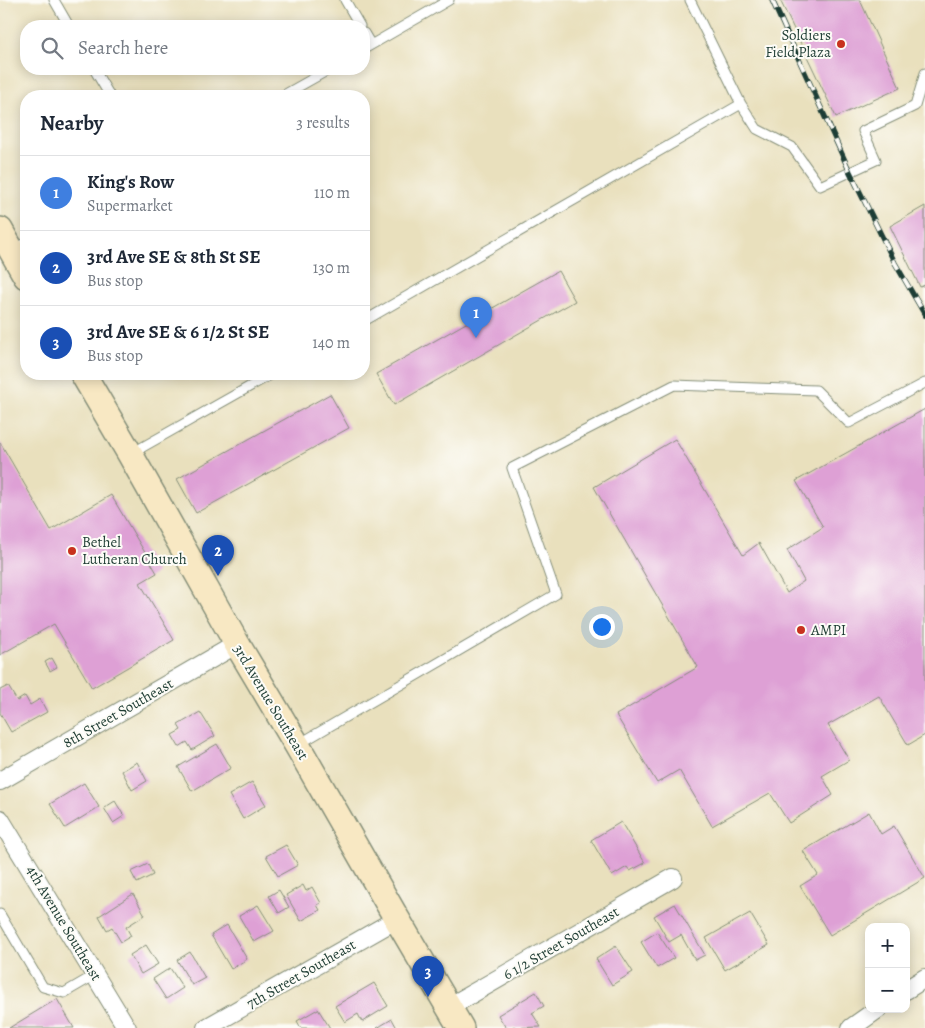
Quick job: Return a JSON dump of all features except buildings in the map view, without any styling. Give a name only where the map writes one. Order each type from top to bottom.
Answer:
[{"type":"main road","points":[[0,230],[19,247]]},
{"type":"main road","name":"3rd Avenue Southeast","points":[[86,380],[455,1018]]},
{"type":"street","name":"8th Street Southeast","points":[[0,781],[237,644]]},
{"type":"street","name":"4th Avenue Southeast","points":[[0,818],[127,1028]]},
{"type":"street","name":"6 1/2 Street Southeast","points":[[455,1018],[673,878]]},
{"type":"street","name":"7th Street Southeast","points":[[206,1028],[397,920]]},
{"type":"street","points":[[910,987],[924,978]]},
{"type":"street","points":[[850,1028],[872,1013]]},
{"type":"lane","points":[[54,0],[66,20]]},
{"type":"lane","points":[[345,0],[357,20]]},
{"type":"lane","points":[[370,45],[449,0]]},
{"type":"lane","points":[[690,0],[741,104],[758,129],[792,148],[820,186],[876,160],[863,131],[915,106],[925,73]]},
{"type":"lane","points":[[98,75],[106,90]]},
{"type":"lane","points":[[293,90],[319,75]]},
{"type":"lane","points":[[370,318],[741,104]]},
{"type":"lane","points":[[130,454],[261,380]]},
{"type":"lane","points":[[297,745],[556,594],[512,468],[674,385],[816,390],[849,423],[925,383]]},
{"type":"lane","points":[[0,914],[43,987],[64,993],[95,975]]},
{"type":"railway","points":[[772,0],[850,172],[895,263],[925,315]]},
{"type":"place","name":"Soldiers Field Plaza","points":[[841,44]]},
{"type":"place","name":"King's Row","points":[[476,338]]},
{"type":"place","name":"Bethel Lutheran Church","points":[[72,551]]},
{"type":"place","name":"3rd Ave SE & 8th St SE","points":[[218,576]]},
{"type":"place","name":"AMPI","points":[[801,630]]},
{"type":"place","name":"3rd Ave SE & 6 1/2 St SE","points":[[428,997]]}]
